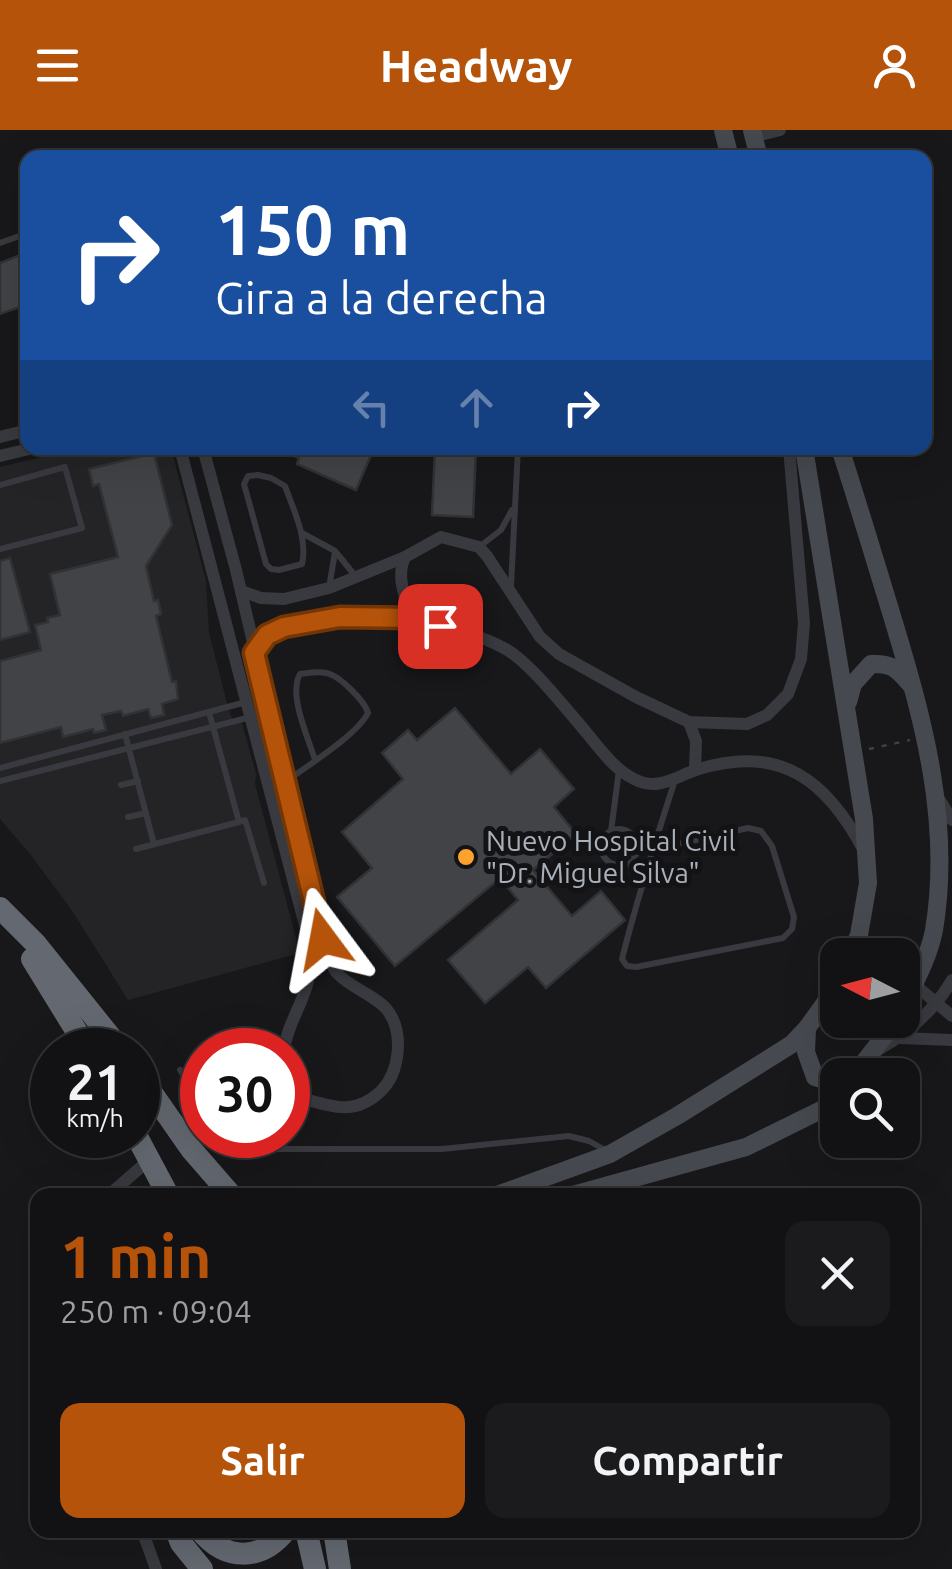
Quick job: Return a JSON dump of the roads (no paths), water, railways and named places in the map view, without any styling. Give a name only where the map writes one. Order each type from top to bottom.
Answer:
[{"type":"highway","points":[[0,911],[76,1028]]},
{"type":"highway","points":[[0,911],[34,943],[103,1028]]},
{"type":"highway","points":[[160,1105],[191,1149],[226,1188]]},
{"type":"highway","points":[[149,1160],[164,1188]]},
{"type":"highway","points":[[179,1538],[202,1569]]},
{"type":"highway","points":[[207,1538],[228,1552],[245,1553],[262,1551],[280,1538]]},
{"type":"highway","points":[[308,1538],[316,1569]]},
{"type":"highway","points":[[335,1538],[340,1569]]},
{"type":"street","points":[[753,133],[780,130]]},
{"type":"street","points":[[182,455],[307,933],[311,961],[308,980],[287,1028]]},
{"type":"street","points":[[204,455],[330,957],[337,973],[388,1010],[398,1036],[396,1065],[384,1088],[363,1105],[336,1108],[310,1100]]},
{"type":"street","points":[[241,591],[261,598],[284,599],[329,588],[405,557],[442,537],[479,547],[540,637],[559,654],[690,722],[747,724],[767,714],[788,694],[801,660],[804,623],[790,455]]},
{"type":"street","points":[[805,455],[854,752],[867,856],[868,883],[858,938]]},
{"type":"street","points":[[842,455],[914,689],[938,796],[940,864],[934,932],[920,968]]},
{"type":"street","points":[[405,557],[401,564],[402,586],[416,618]]},
{"type":"street","points":[[254,653],[267,635],[284,627],[340,617],[416,618],[477,636],[511,652],[619,769],[636,781],[659,786],[694,770],[725,762],[763,761],[799,774],[822,790],[840,811],[867,856]]},
{"type":"street","points":[[846,707],[853,684],[871,664],[886,663],[914,689]]},
{"type":"street","points":[[690,722],[696,741],[694,770]]},
{"type":"street","points":[[938,796],[952,820]]},
{"type":"street","points":[[920,1015],[937,1004],[952,980]]},
{"type":"street","points":[[920,989],[952,1016]]},
{"type":"street","points":[[516,1188],[610,1154],[677,1116],[792,1044],[820,1010]]},
{"type":"street","points":[[807,1028],[806,1052],[815,1076],[820,1078]]},
{"type":"street","points":[[920,1033],[952,1040]]},
{"type":"street","points":[[868,1058],[888,1038]]},
{"type":"street","points":[[598,1188],[746,1147],[820,1110]]},
{"type":"street","points":[[116,1188],[149,1160]]},
{"type":"street","points":[[145,1538],[156,1569]]},
{"type":"lane","points":[[511,592],[518,455]]},
{"type":"lane","points":[[0,485],[65,467],[82,528],[0,549]]},
{"type":"lane","points":[[301,533],[302,564],[279,570],[266,564],[244,484],[248,476],[272,478],[285,486],[301,533],[336,551],[357,578]]},
{"type":"lane","points":[[479,547],[501,530],[514,504]]},
{"type":"lane","points":[[329,588],[336,551]]},
{"type":"lane","points":[[286,782],[315,760],[363,723],[368,714],[366,704],[335,676],[324,672],[300,674],[295,682],[296,698],[315,760]]},
{"type":"lane","points":[[0,768],[247,702]]},
{"type":"lane","points":[[210,712],[239,822]]},
{"type":"lane","points":[[0,781],[251,717]]},
{"type":"lane","points":[[125,734],[154,844]]},
{"type":"lane","points":[[53,753],[57,768]]},
{"type":"lane","points":[[619,769],[611,831],[602,846],[605,857],[615,864],[627,863],[635,854],[652,849],[748,828],[761,832],[772,846],[794,917],[792,929],[783,938],[627,966],[622,959],[630,926],[652,849],[675,779]]},
{"type":"lane","points":[[122,785],[138,781]]},
{"type":"lane","points":[[128,817],[146,813]]},
{"type":"lane","points":[[136,850],[245,820],[264,883]]},
{"type":"lane","points":[[611,831],[623,829],[634,836],[635,854]]},
{"type":"lane","points":[[627,863],[645,878]]},
{"type":"lane","points":[[310,1150],[442,1148],[569,1136],[590,1141],[610,1154]]},
{"type":"place","name":"Nuevo Hospital Civil \"Dr. Miguel Silva\"","points":[[466,857]]}]
